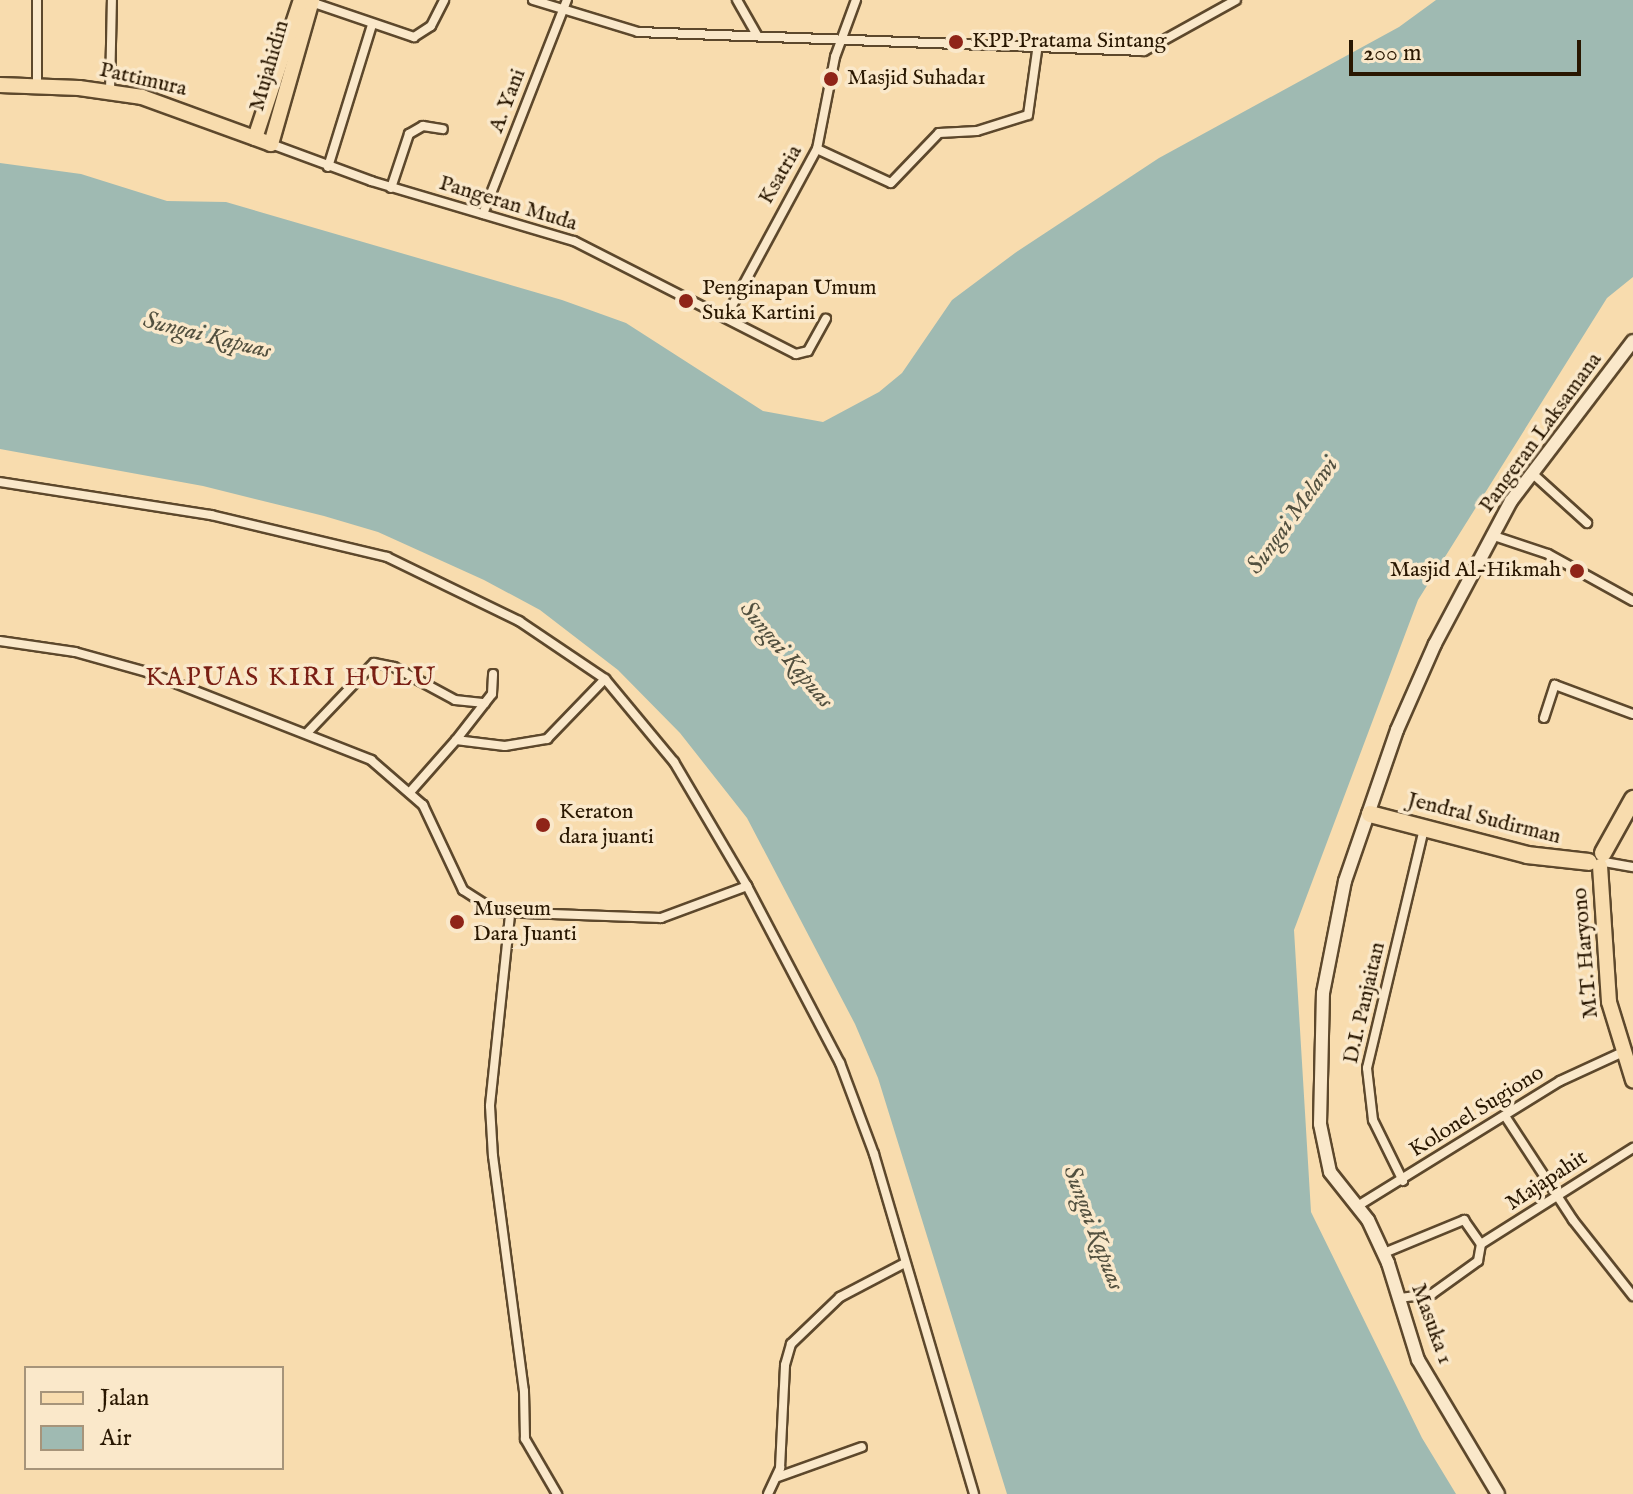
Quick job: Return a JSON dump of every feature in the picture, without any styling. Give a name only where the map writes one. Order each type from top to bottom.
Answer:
[{"type":"highway","points":[[1599,860],[1628,822],[1633,799]]},
{"type":"highway","name":"Jendral Sudirman","points":[[1370,814],[1542,858],[1599,860]]},
{"type":"main road","points":[[255,138],[308,1]]},
{"type":"main road","name":"Mujahidin","points":[[271,144],[308,1]]},
{"type":"main road","name":"Pattimura","points":[[0,85],[110,92],[152,100],[271,144]]},
{"type":"main road","name":"M.T. Haryono","points":[[1599,860],[1609,1002],[1633,1080]]},
{"type":"street","points":[[37,0],[37,85]]},
{"type":"street","points":[[110,92],[112,0]]},
{"type":"street","points":[[308,1],[414,37],[426,32],[444,0]]},
{"type":"street","points":[[533,0],[638,32],[839,41],[1038,44],[1144,51],[1236,0]]},
{"type":"street","name":"A. Yani","points":[[483,214],[567,0]]},
{"type":"street","points":[[737,0],[757,35]]},
{"type":"street","name":"Ksatria","points":[[726,317],[817,149],[839,41],[856,0]]},
{"type":"street","points":[[328,167],[372,25]]},
{"type":"street","points":[[817,149],[891,183],[939,133],[977,131],[1028,115],[1038,44]]},
{"type":"street","points":[[391,188],[414,128],[443,129]]},
{"type":"street","name":"Pangeran Muda","points":[[271,144],[391,188],[574,241],[803,354],[826,319]]},
{"type":"street","name":"Pangeran Laksamana","points":[[1356,1207],[1338,1188],[1325,1150],[1319,1037],[1345,881],[1397,730],[1491,535],[1633,341]]},
{"type":"street","points":[[1533,474],[1587,523]]},
{"type":"street","points":[[0,482],[211,515],[387,557],[519,621],[605,679],[674,762],[747,886],[840,1063],[874,1154],[974,1494]]},
{"type":"street","points":[[1491,535],[1548,554],[1633,601]]},
{"type":"street","points":[[0,641],[113,661],[371,760],[411,791],[438,832],[463,890],[480,905],[510,915],[661,918],[747,886]]},
{"type":"street","points":[[307,733],[374,663],[394,667],[455,700],[485,703]]},
{"type":"street","points":[[411,791],[485,703],[494,690],[493,674]]},
{"type":"street","points":[[456,740],[505,746],[544,741],[605,679]]},
{"type":"street","points":[[1544,718],[1555,685],[1633,714]]},
{"type":"street","name":"D.I. Panjaitan","points":[[1403,1181],[1373,1120],[1367,1068],[1424,828]]},
{"type":"street","points":[[1599,860],[1633,867]]},
{"type":"street","points":[[510,915],[491,1117],[524,1391],[523,1429],[532,1456],[557,1494]]},
{"type":"street","name":"Kolonel Sugiono","points":[[1356,1207],[1403,1181],[1560,1081],[1626,1060]]},
{"type":"street","points":[[1505,1116],[1557,1196],[1633,1296]]},
{"type":"street","name":"Majapahit","points":[[1481,1244],[1633,1148]]},
{"type":"street","name":"Masuka 1","points":[[1356,1207],[1384,1253],[1423,1371],[1498,1494]]},
{"type":"street","points":[[1384,1253],[1464,1220],[1481,1244],[1478,1261],[1432,1294],[1401,1302]]},
{"type":"street","points":[[768,1494],[778,1477],[785,1365],[791,1344],[840,1297],[905,1263]]},
{"type":"street","points":[[778,1477],[862,1447]]},
{"type":"water","points":[[1436,0],[1633,0],[1633,277],[1607,298],[1418,600],[1294,930],[1311,1212],[1422,1438],[1456,1494],[1007,1494],[878,1078],[855,1024],[747,818],[680,733],[618,670],[540,610],[484,580],[378,532],[324,516],[203,486],[0,449],[0,163],[81,174],[167,201],[226,202],[562,300],[626,323],[763,411],[823,422],[879,392],[902,373],[952,300],[1015,253],[1159,158],[1399,27]]},
{"type":"place","name":"KPP Pratama Sintang","points":[[956,42]]},
{"type":"place","name":"Masjid Suhada1","points":[[831,79]]},
{"type":"place","name":"Penginapan Umum Suka Kartini","points":[[686,301]]},
{"type":"place","name":"Masjid Al-Hikmah","points":[[1577,571]]},
{"type":"place","name":"Keraton dara juanti","points":[[543,825]]},
{"type":"place","name":"Museum Dara Juanti","points":[[457,922]]},
{"type":"district","name":"KAPUAS KIRI HULU","points":[[291,678]]},
{"type":"water label","name":"Sungai Kapuas","points":[[207,336]]},
{"type":"water label","name":"Sungai Melawi","points":[[1293,516]]},
{"type":"water label","name":"Sungai Kapuas","points":[[786,655]]},
{"type":"water label","name":"Sungai Kapuas","points":[[1093,1228]]}]
